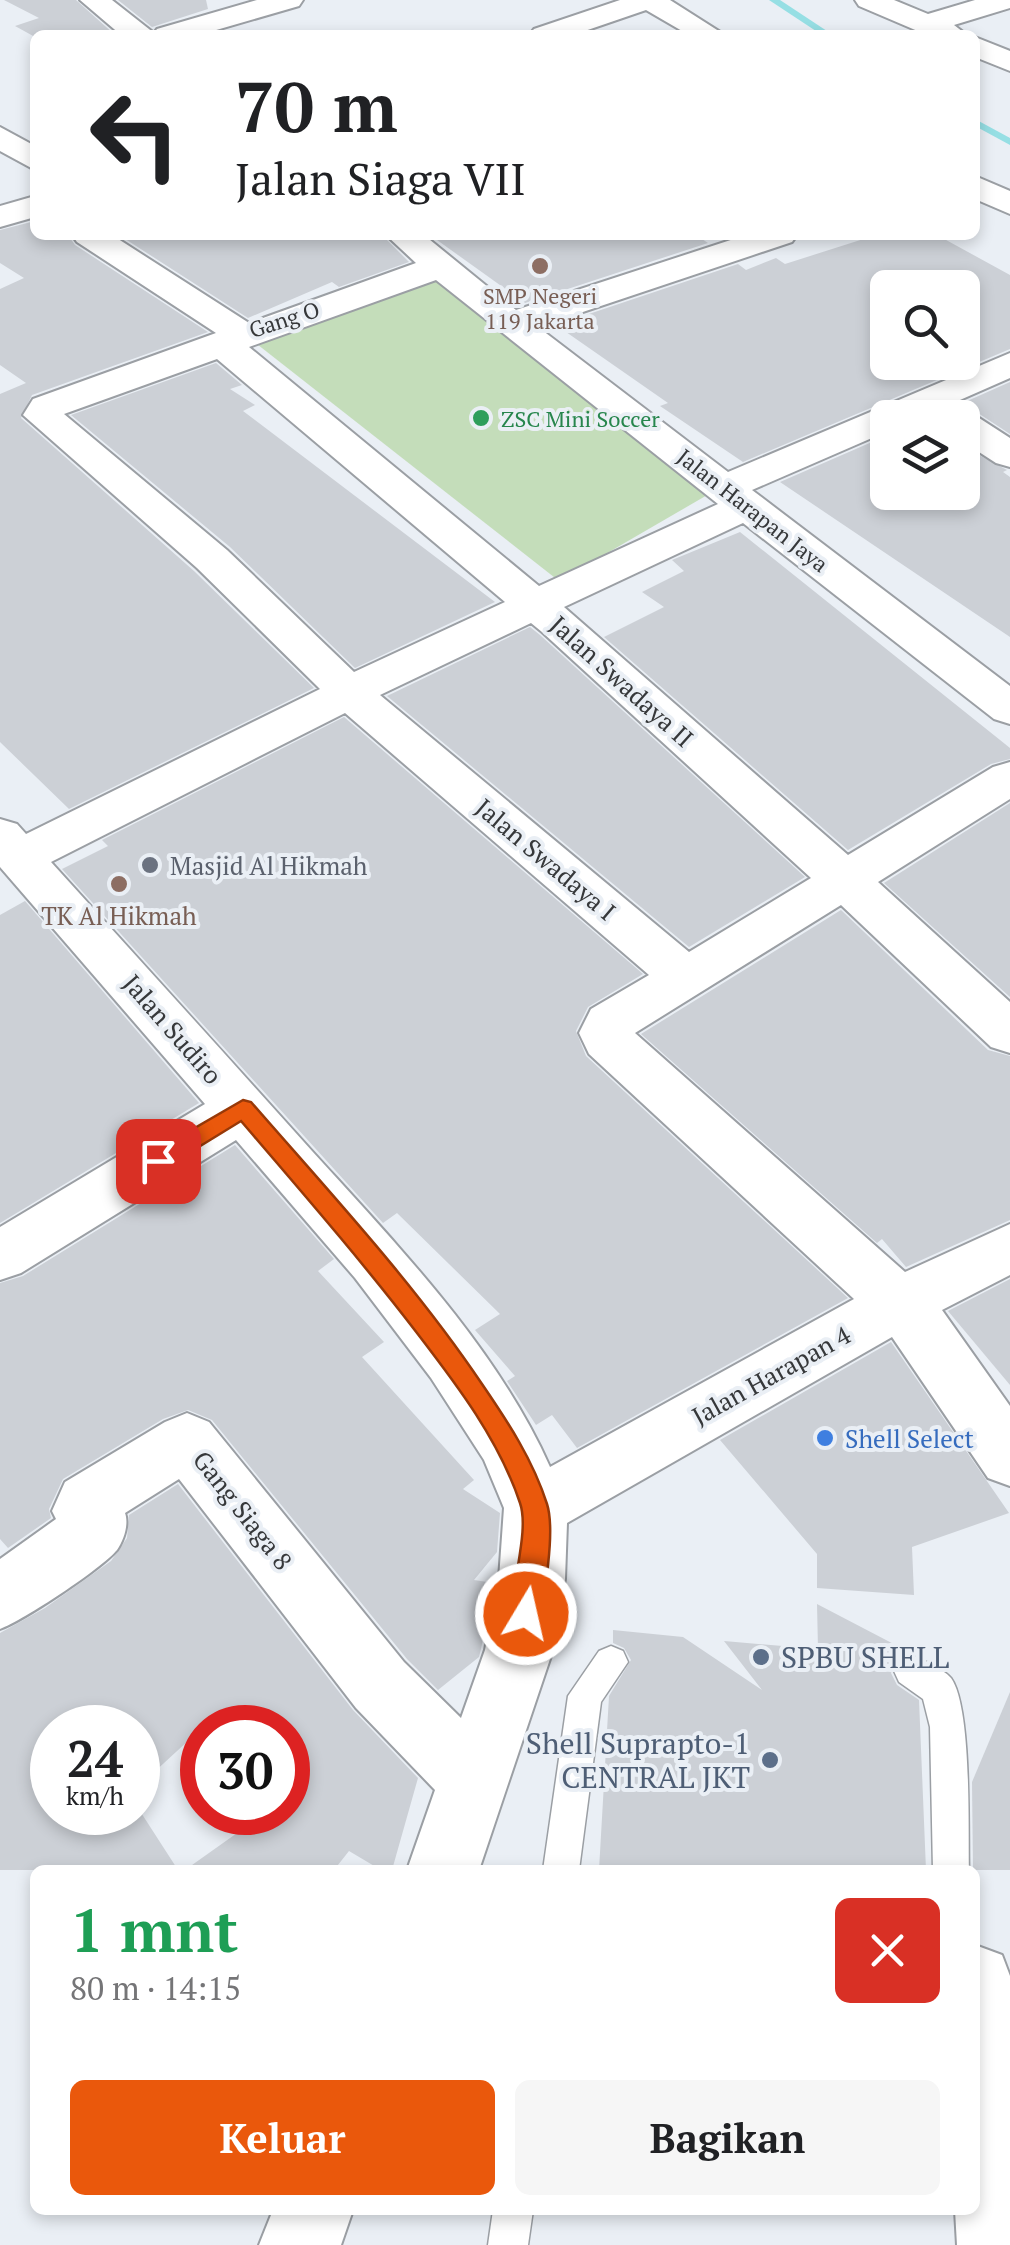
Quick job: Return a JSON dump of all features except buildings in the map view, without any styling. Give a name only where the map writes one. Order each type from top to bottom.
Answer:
[{"type":"street","points":[[94,0],[133,30]]},
{"type":"street","points":[[184,30],[289,0]]},
{"type":"street","points":[[559,30],[649,0],[701,30]]},
{"type":"street","points":[[869,0],[940,30],[1005,0]]},
{"type":"street","points":[[980,48],[1010,62]]},
{"type":"street","points":[[0,137],[30,157]]},
{"type":"street","points":[[980,189],[1010,204]]},
{"type":"street","points":[[0,217],[30,208]]},
{"type":"street","name":"Gang O","points":[[97,240],[232,339],[442,266]]},
{"type":"street","name":"Jalan Harapan Jaya","points":[[410,240],[512,324],[1010,709]]},
{"type":"street","points":[[512,324],[765,240]]},
{"type":"street","name":"Jalan Swadaya I","points":[[232,339],[47,408],[42,411],[44,418],[212,559],[350,692],[686,978]]},
{"type":"street","name":"Jalan Swadaya II","points":[[232,339],[846,880],[1010,1034]]},
{"type":"street","points":[[953,400],[1010,364]]},
{"type":"street","points":[[980,436],[1010,455]]},
{"type":"street","points":[[10,846],[350,692],[535,604],[735,497],[870,439]]},
{"type":"street","points":[[1010,778],[610,1023],[606,1033],[608,1040],[899,1303],[926,1335],[1010,1458]]},
{"type":"street","name":"Jalan Sudiro","points":[[10,846],[376,1262],[452,1360],[509,1445],[536,1508],[532,1579],[519,1650],[445,1865]]},
{"type":"street","points":[[0,1256],[243,1108]]},
{"type":"street","name":"Jalan Harapan 4","points":[[536,1508],[899,1303],[1010,1248]]},
{"type":"street","name":"Gang Siaga 8","points":[[0,1598],[94,1530],[96,1518],[84,1511],[88,1502],[187,1441],[380,1685],[476,1782]]},
{"type":"street","points":[[980,2039],[998,2245]]},
{"type":"street","points":[[300,2245],[311,2215]]},
{"type":"lane","points":[[562,1865],[585,1696],[612,1662]]},
{"type":"lane","points":[[910,1671],[938,1688],[946,1728],[951,1865]]},
{"type":"lane","points":[[508,2245],[513,2215]]},
{"type":"lane","points":[[962,2215],[964,2245]]},
{"type":"green space","name":"ZSC Mini Soccer","points":[[432,275],[709,494],[559,581],[253,341]]},
{"type":"waterway","points":[[774,0],[820,30]]},
{"type":"waterway","points":[[980,125],[1010,142]]},
{"type":"place","name":"SMP Negeri 119 Jakarta","points":[[540,266]]},
{"type":"place","name":"ZSC Mini Soccer","points":[[481,418]]},
{"type":"place","name":"Masjid Al Hikmah","points":[[150,865]]},
{"type":"place","name":"TK Al Hikmah","points":[[119,884]]},
{"type":"place","name":"Shell Select","points":[[825,1438]]},
{"type":"place","name":"SPBU SHELL","points":[[761,1657]]},
{"type":"place","name":"Shell Suprapto-1 CENTRAL JKT","points":[[770,1760]]},
{"type":"route","points":[[158,1161],[243,1108],[376,1262],[452,1360],[509,1445],[536,1508],[526,1614]]}]
